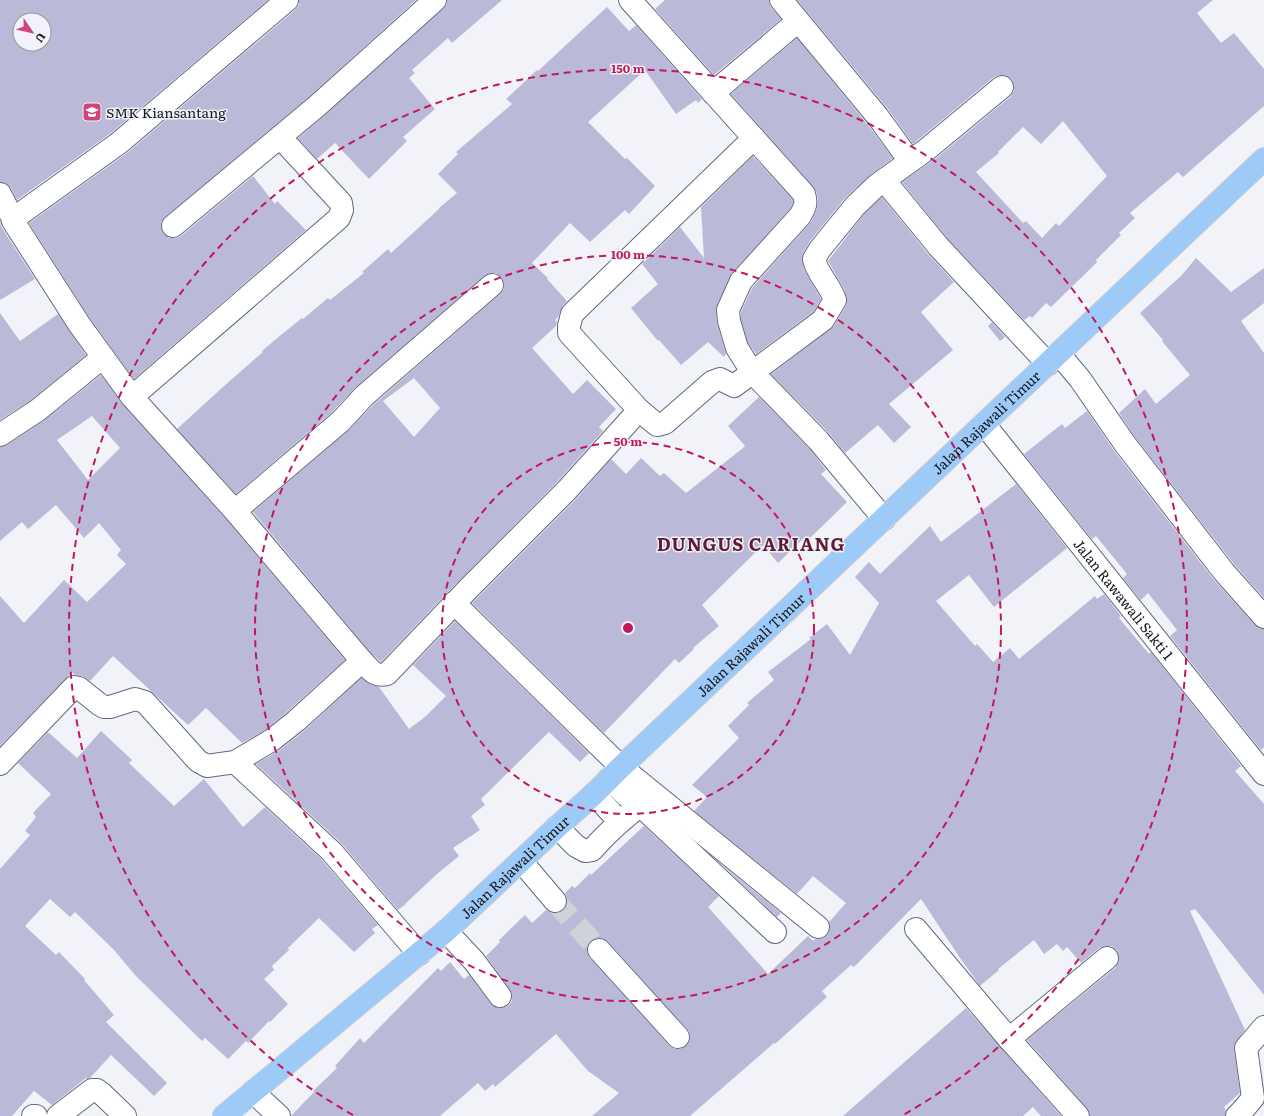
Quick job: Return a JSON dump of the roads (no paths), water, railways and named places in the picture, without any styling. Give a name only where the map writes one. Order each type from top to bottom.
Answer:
[{"type":"main road","name":"Jalan Rajawali Timur","points":[[224,1116],[446,931],[594,794],[1264,159]]},
{"type":"street","points":[[13,219],[119,144],[287,0]]},
{"type":"street","points":[[173,226],[317,106],[435,0]]},
{"type":"street","points":[[630,0],[804,194],[806,200],[805,206],[800,216],[741,281],[728,310],[729,321],[737,348],[752,372],[818,440],[884,519]]},
{"type":"street","points":[[780,0],[878,117],[910,161]]},
{"type":"street","points":[[713,93],[798,21]]},
{"type":"street","points":[[754,138],[572,314],[569,333],[640,410],[657,425],[661,425],[674,416],[712,382],[720,380],[734,386],[823,320],[836,300],[832,290],[815,266],[814,259],[820,249],[855,206],[884,180],[926,150],[1002,87]]},
{"type":"street","points":[[132,397],[339,218],[342,210],[340,203],[280,136]]},
{"type":"street","points":[[884,180],[938,246],[1053,359],[1080,379],[1125,444],[1219,566],[1264,617]]},
{"type":"street","points":[[0,194],[13,219],[13,222],[75,318],[132,397],[235,511],[375,674],[387,674],[454,603],[567,490],[640,410]]},
{"type":"street","points":[[235,511],[341,421],[364,396],[492,285]]},
{"type":"street","points":[[0,435],[38,410],[103,356]]},
{"type":"street","name":"Jalan Rawawali Sakti 1","points":[[984,424],[1264,774]]},
{"type":"street","points":[[454,603],[615,773],[818,927]]},
{"type":"street","points":[[0,764],[74,687],[79,688],[104,707],[110,707],[135,699],[145,702],[198,761],[206,766],[235,762],[272,740],[296,721],[362,660]]},
{"type":"street","points":[[235,762],[332,852],[419,954]]},
{"type":"street","points":[[615,773],[627,796],[640,805],[776,932]]},
{"type":"street","points":[[594,794],[620,822]]},
{"type":"street","points":[[557,827],[576,846],[585,851],[592,850],[605,836],[640,805]]},
{"type":"street","points":[[521,861],[555,901]]},
{"type":"street","points":[[916,929],[1009,1039],[1078,1116]]},
{"type":"street","points":[[446,931],[474,961],[500,996]]},
{"type":"street","points":[[599,950],[678,1037]]},
{"type":"street","points":[[1009,1039],[1107,958]]},
{"type":"street","points":[[1237,1116],[1253,1098],[1246,1048],[1260,1022]]},
{"type":"street","points":[[58,1116],[92,1090],[97,1090],[102,1093],[125,1116]]},
{"type":"street","points":[[253,1092],[279,1116]]},
{"type":"tunnel","points":[[555,901],[599,950]]},
{"type":"place","name":"SMK Kiansantang","points":[[92,112]]},
{"type":"district","name":"DUNGUS CARIANG","points":[[751,543]]}]
